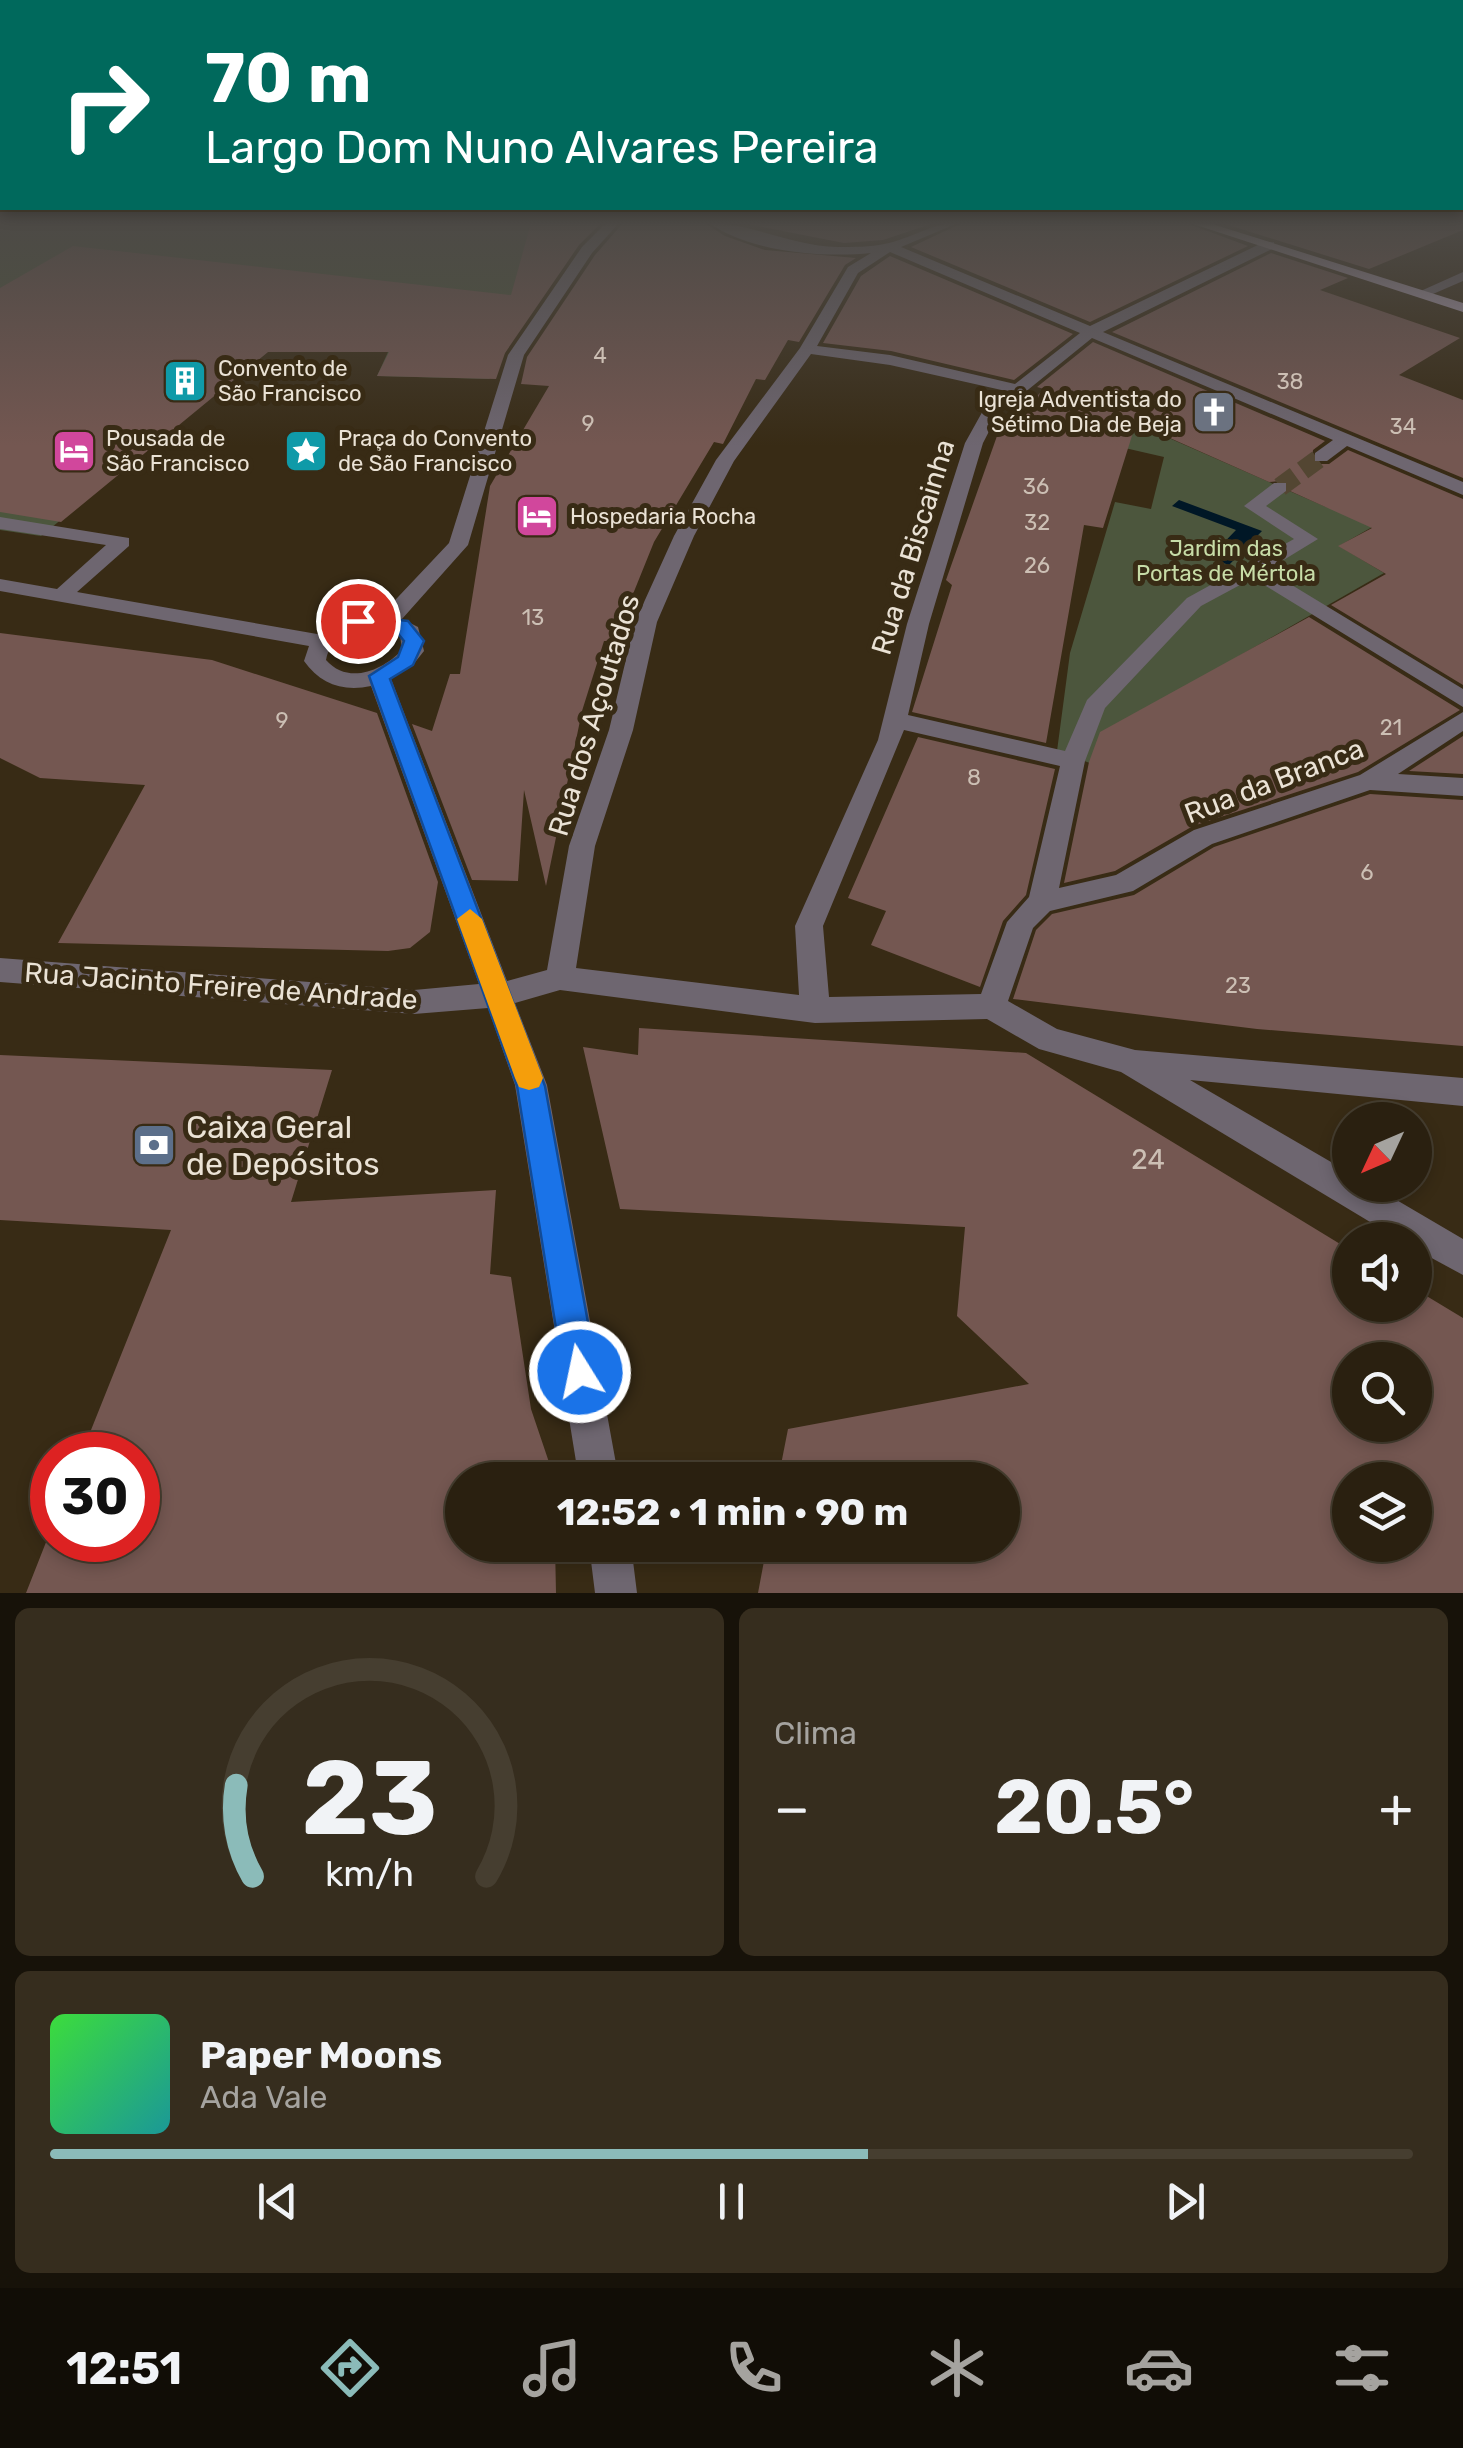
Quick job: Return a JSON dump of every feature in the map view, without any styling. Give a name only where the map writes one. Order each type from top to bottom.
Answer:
[{"type":"main road","points":[[1431,297],[1463,308]]},
{"type":"street","points":[[388,620],[458,545],[516,356],[552,297]]},
{"type":"street","name":"Rua dos Açoutados","points":[[560,978],[582,846],[621,730],[646,622],[684,536],[725,460],[807,349],[837,297]]},
{"type":"street","points":[[1009,297],[1463,489]]},
{"type":"street","name":"Rua da Biscainha","points":[[815,1010],[809,926],[896,720],[918,624],[974,443],[991,411],[1016,389],[1091,332],[1162,297]]},
{"type":"street","points":[[807,349],[890,360],[1016,389]]},
{"type":"street","points":[[1322,456],[1347,438]]},
{"type":"street","points":[[991,1006],[1020,922],[1042,902],[1073,760],[1095,705],[1194,602],[1308,538],[1252,506],[1280,487]]},
{"type":"street","points":[[0,523],[122,542],[62,595]]},
{"type":"street","points":[[1254,570],[1463,699]]},
{"type":"street","points":[[0,584],[321,641]]},
{"type":"street","points":[[388,620],[410,632],[413,651],[394,670],[379,676],[331,676],[315,661],[321,641],[344,625],[388,620]]},
{"type":"street","points":[[379,676],[501,995],[531,1086],[595,1462]]},
{"type":"street","points":[[896,720],[1073,760]]},
{"type":"street","name":"Rua da Branca","points":[[1042,902],[1123,884],[1203,837],[1369,781],[1463,720]]},
{"type":"street","points":[[1369,781],[1463,787]]},
{"type":"street","name":"Rua Jacinto Freire de Andrade","points":[[0,970],[414,1002],[501,995],[560,978]]},
{"type":"street","points":[[560,978],[815,1010],[991,1006],[1050,1040],[1129,1061],[1463,1092]]},
{"type":"street","points":[[1129,1061],[1463,1258]]},
{"type":"street","points":[[612,1562],[616,1593]]},
{"type":"green space","points":[[0,297],[536,297],[489,379],[377,376],[388,352],[324,306],[41,536],[0,530]]},
{"type":"green space","name":"Jardim das Portas de Mértola","points":[[1137,424],[1326,507],[1386,519],[1339,546],[1384,573],[1239,656],[1109,770],[1057,751],[1070,653],[1115,502],[1151,509],[1164,457],[1103,443],[1124,438]]},
{"type":"water","points":[[1179,500],[1262,531],[1229,565],[1209,558],[1236,530],[1172,506]]},
{"type":"building","points":[[0,297],[543,297],[505,353],[496,379],[377,376],[389,352],[268,352],[61,522],[0,512]]},
{"type":"building","points":[[567,297],[826,297],[799,342],[788,340],[765,380],[756,379],[723,444],[714,442],[654,542],[614,641],[604,641],[582,711],[546,886],[524,790],[518,881],[472,880],[412,724],[432,731],[450,674],[460,674],[490,486],[549,386],[521,384],[527,357]]},
{"type":"building","points":[[849,297],[987,297],[1073,334],[1014,380],[891,351],[823,343]]},
{"type":"building","points":[[1031,297],[1141,297],[1090,322]]},
{"type":"building","points":[[1182,297],[1341,297],[1460,338],[1399,375],[1463,400],[1463,478],[1112,332]]},
{"type":"building","points":[[1093,342],[1325,441],[1313,450],[1312,464],[1329,464],[1348,450],[1463,499],[1463,685],[1331,605],[1386,574],[1338,546],[1372,528],[1290,491],[1289,480],[1269,482],[1136,423],[1103,528],[1084,525],[1046,743],[912,712],[952,585],[946,580],[997,436],[1044,389],[1037,387]]},
{"type":"building","points":[[1309,617],[1460,710],[1358,772],[1193,826],[1115,871],[1064,883],[1089,762],[1100,732]]},
{"type":"building","points":[[0,633],[212,660],[377,713],[438,882],[430,932],[410,948],[388,951],[58,943],[145,785],[40,778],[0,758]]},
{"type":"building","points":[[1463,736],[1463,774],[1409,771]]},
{"type":"building","points":[[918,737],[1055,769],[1026,895],[1003,921],[980,987],[871,945],[886,911],[848,898]]},
{"type":"building","points":[[1370,794],[1463,800],[1463,1046],[1257,1029],[1013,999],[1036,930],[1052,914],[1134,895],[1214,847]]},
{"type":"building","points":[[639,1028],[1026,1053],[1332,1239],[1332,1322],[1432,1322],[1432,1299],[1463,1318],[1463,1593],[758,1593],[764,1562],[1020,1562],[1020,1462],[782,1462],[788,1429],[1029,1384],[957,1316],[965,1227],[620,1209],[583,1047],[638,1055]]},
{"type":"building","points":[[0,1055],[332,1070],[291,1202],[496,1190],[490,1274],[511,1277],[531,1409],[549,1462],[445,1462],[445,1562],[555,1562],[556,1593],[26,1593],[38,1562],[160,1562],[160,1432],[90,1432],[171,1230],[0,1220]]},
{"type":"tunnel","points":[[1280,487],[1321,457]]},
{"type":"slow traffic","points":[[470,919],[529,1078]]},
{"type":"place","name":"Convento de São Francisco","points":[[185,381]]},
{"type":"place","name":"Igreja Adventista do Sétimo Dia de Beja","points":[[1214,412]]},
{"type":"place","name":"Pousada de São Francisco","points":[[74,451]]},
{"type":"place","name":"Praça do Convento de São Francisco","points":[[306,451]]},
{"type":"place","name":"Hospedaria Rocha","points":[[537,516]]},
{"type":"place","name":"Caixa Geral de Depósitos","points":[[154,1145]]},
{"type":"route","points":[[358,621],[388,620],[410,632],[414,641],[406,661],[379,676],[501,995],[531,1086],[580,1372]]}]
